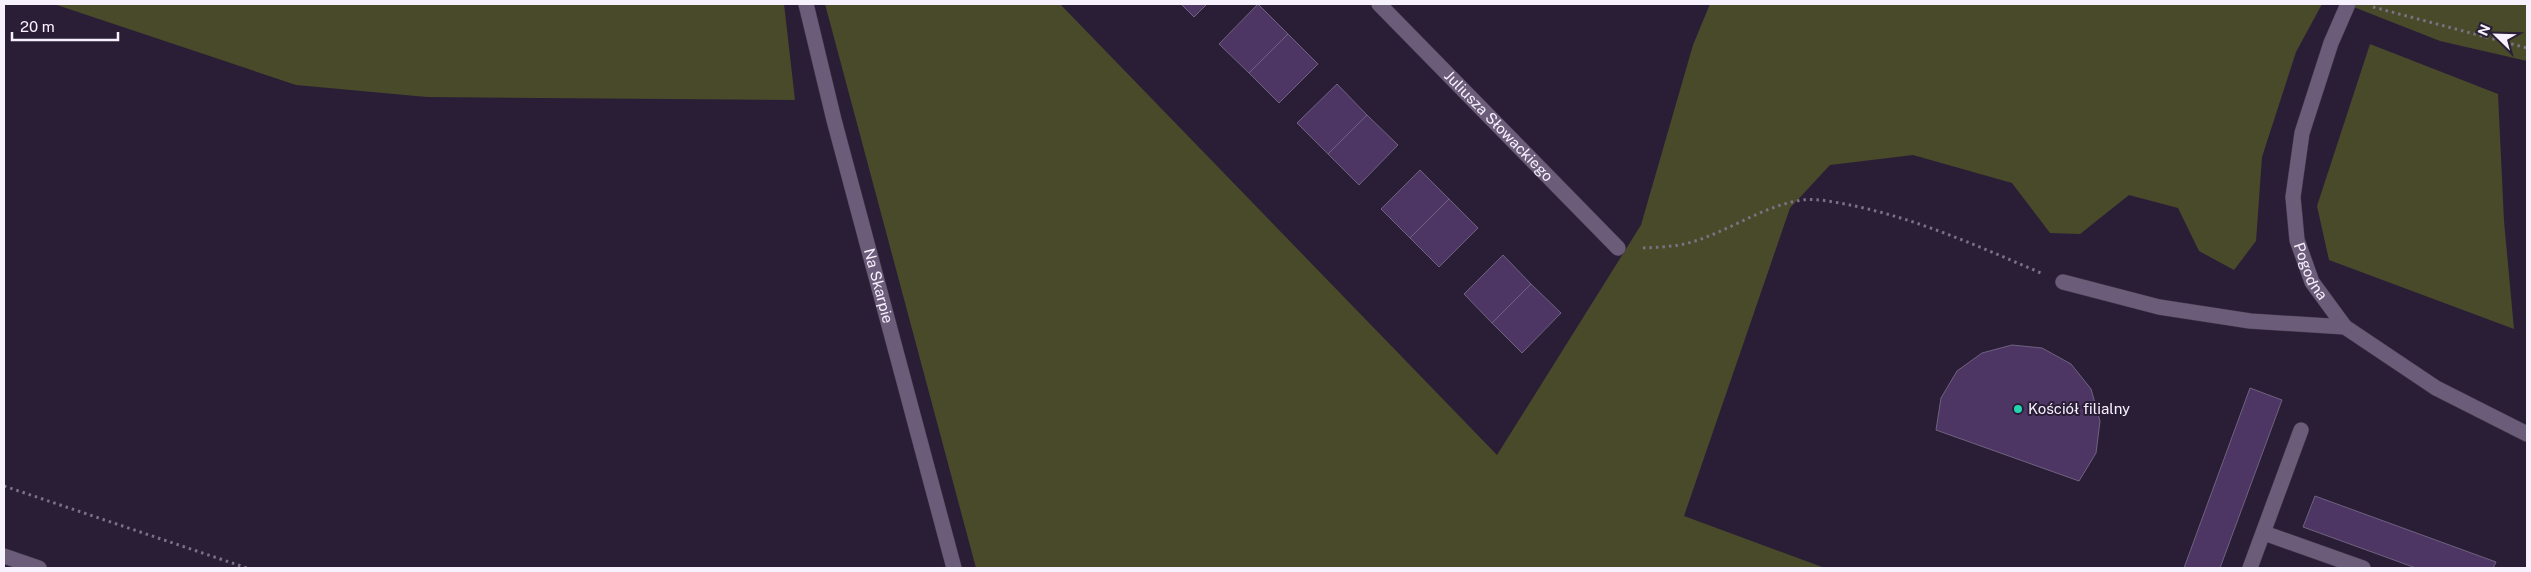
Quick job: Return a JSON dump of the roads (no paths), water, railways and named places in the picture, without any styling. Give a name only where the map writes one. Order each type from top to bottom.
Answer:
[{"type":"street","name":"Na Skarpie","points":[[806,4],[834,120],[954,568]]},
{"type":"street","name":"Juliusza Słowackiego","points":[[1379,4],[1618,248]]},
{"type":"street","name":"Pogodna","points":[[2348,4],[2331,43],[2302,133],[2293,196],[2297,240],[2312,282],[2345,327],[2436,388],[2527,434]]},
{"type":"street","points":[[2063,282],[2168,308],[2250,321],[2345,327]]},
{"type":"street","points":[[2250,568],[2301,430]]},
{"type":"street","points":[[2264,533],[2363,568]]},
{"type":"street","points":[[4,556],[39,568]]},
{"type":"place","name":"Kościół filialny","points":[[2018,409]]}]
